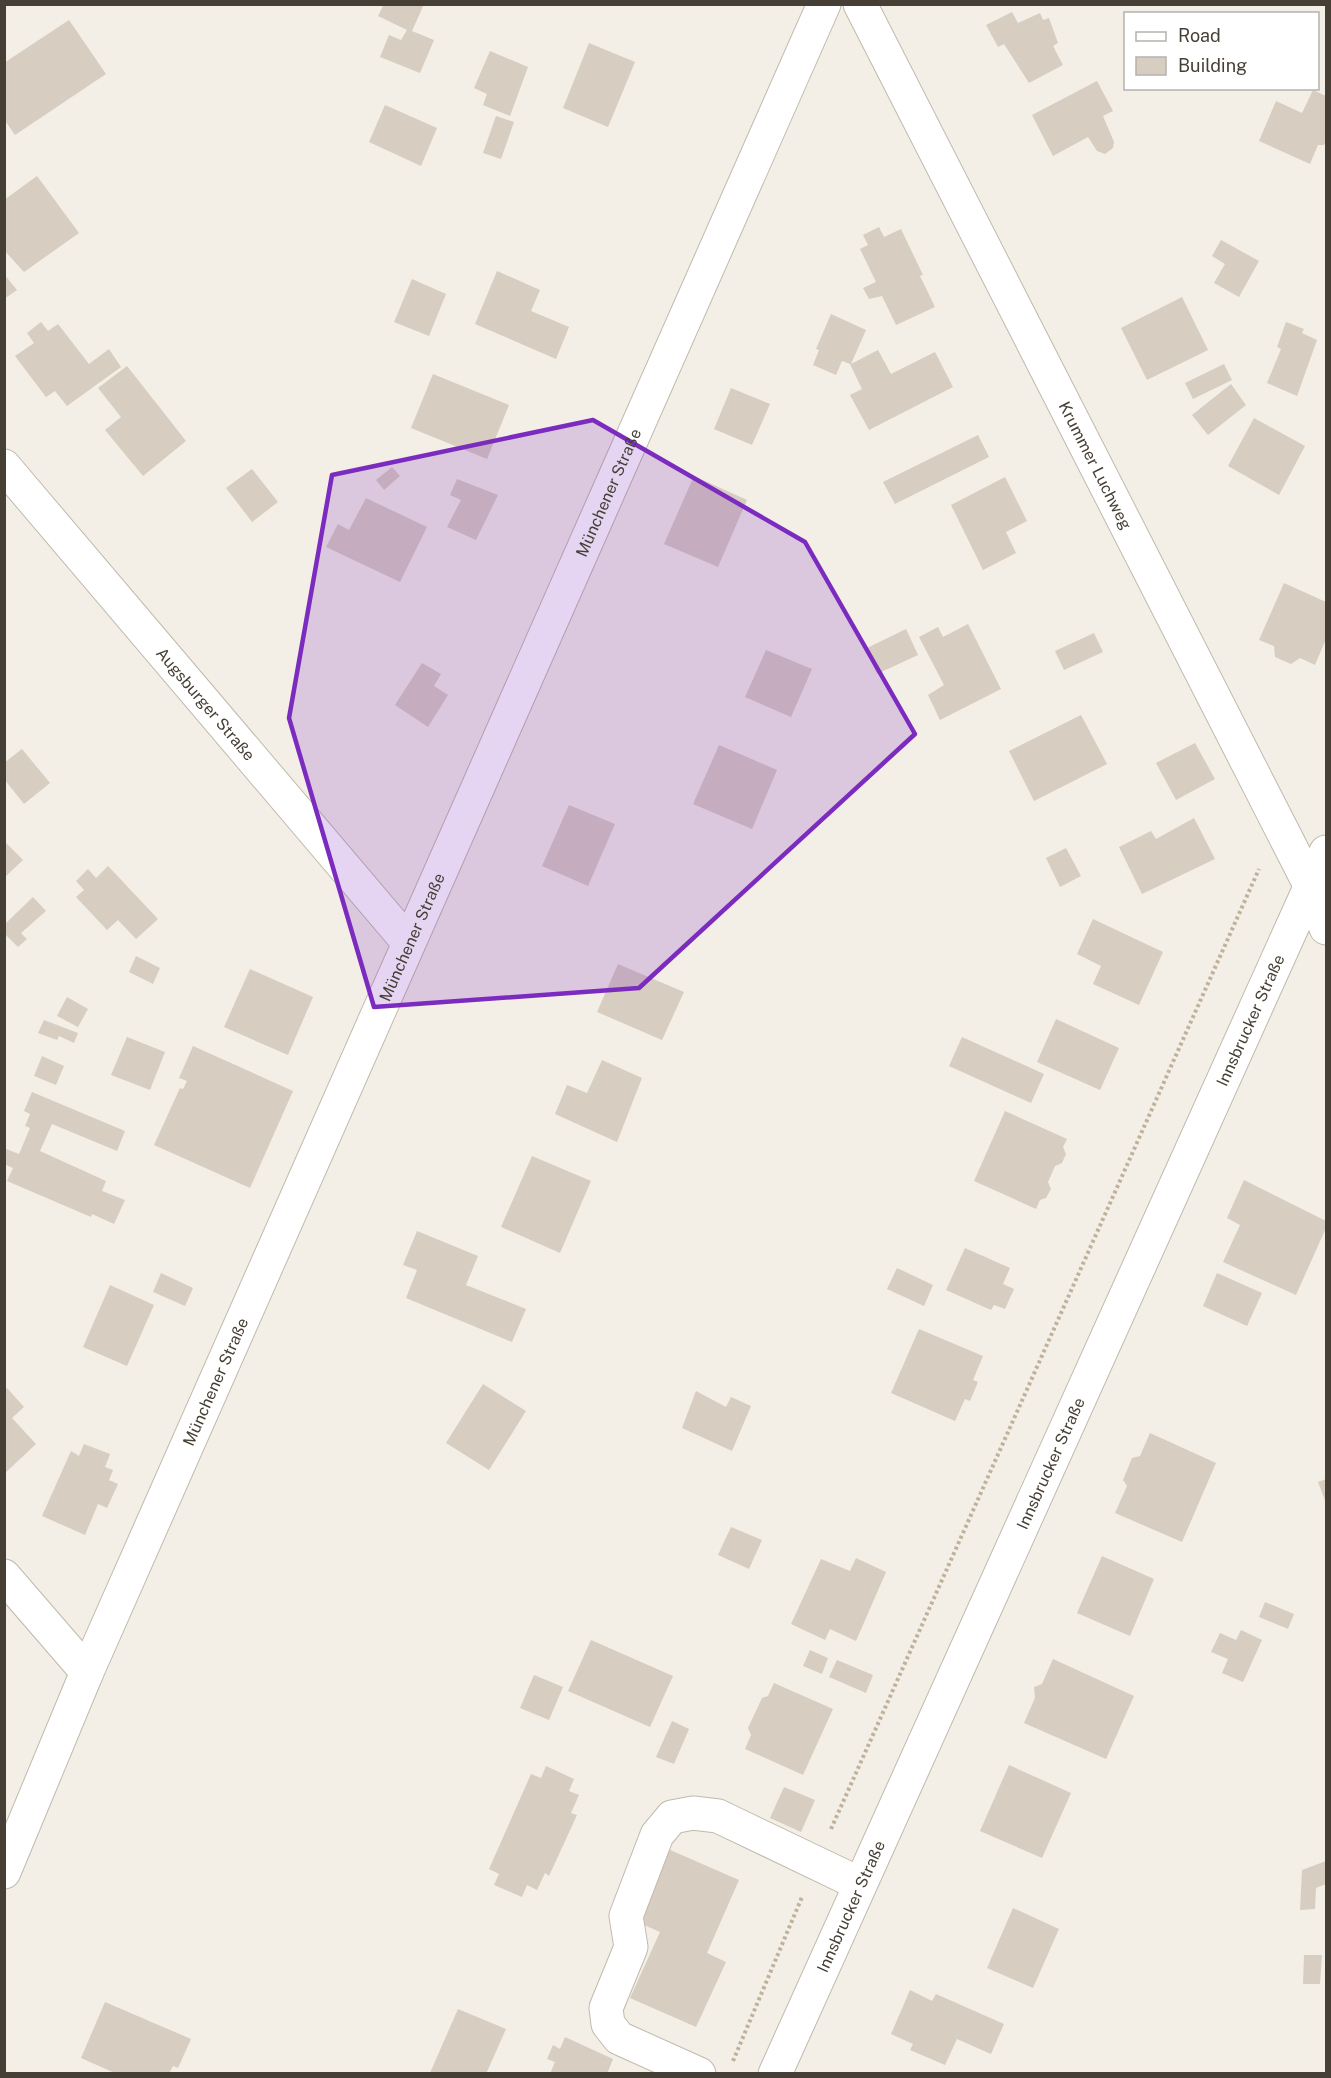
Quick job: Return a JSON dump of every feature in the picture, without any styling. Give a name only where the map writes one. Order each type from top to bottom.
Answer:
[{"type":"street","name":"Münchener Straße","points":[[4,1872],[87,1672],[824,4]]},
{"type":"street","name":"Krummer Luchweg","points":[[860,4],[1311,887],[1326,928]]},
{"type":"street","name":"Augsburger Straße","points":[[4,466],[408,942]]},
{"type":"street","name":"Innsbrucker Straße","points":[[775,2073],[1326,852]]},
{"type":"street","points":[[4,1576],[87,1672]]},
{"type":"street","points":[[699,2073],[620,2037],[608,2024],[606,2008],[630,1947],[626,1916],[657,1835],[672,1817],[693,1813],[718,1816],[861,1884]]},
{"type":"path","points":[[733,2063],[816,1862],[1279,824]]},
{"type":"highlighted area","points":[[593,420],[805,542],[915,734],[639,988],[374,1007],[289,718],[332,475]]},
{"type":"building","points":[[384,4],[424,4],[412,31],[434,40],[420,73],[380,57],[389,35],[401,40],[407,30],[378,16]]},
{"type":"building","points":[[1012,12],[1018,23],[1040,13],[1043,20],[1049,18],[1058,43],[1053,46],[1063,65],[1029,83],[1004,44],[998,47],[986,25]]},
{"type":"building","points":[[69,20],[106,74],[15,135],[4,119],[4,63]]},
{"type":"building","points":[[589,43],[635,62],[608,127],[563,108]]},
{"type":"building","points":[[490,51],[528,67],[510,116],[483,105],[487,94],[474,88]]},
{"type":"building","points":[[1097,81],[1113,111],[1103,116],[1114,142],[1113,148],[1105,154],[1097,151],[1088,137],[1053,156],[1032,115]]},
{"type":"building","points":[[1313,90],[1326,96],[1326,140],[1324,145],[1318,145],[1310,164],[1259,141],[1276,101],[1302,113]]},
{"type":"building","points":[[385,105],[437,128],[421,166],[369,142]]},
{"type":"building","points":[[496,116],[514,122],[501,159],[483,153]]},
{"type":"building","points":[[37,176],[79,233],[24,272],[4,250],[4,200]]},
{"type":"building","points":[[879,227],[884,237],[901,229],[935,307],[896,325],[882,296],[869,299],[863,288],[876,282],[860,249],[868,245],[863,235]]},
{"type":"building","points":[[1221,240],[1259,261],[1239,297],[1214,283],[1225,264],[1212,256]]},
{"type":"building","points":[[497,271],[540,290],[531,311],[569,327],[556,359],[475,324]]},
{"type":"building","points":[[4,274],[17,290],[4,299]]},
{"type":"building","points":[[412,279],[446,294],[429,336],[394,322]]},
{"type":"building","points":[[1182,297],[1208,350],[1147,380],[1121,328]]},
{"type":"building","points":[[831,314],[866,330],[851,364],[878,350],[891,374],[935,352],[953,387],[869,430],[850,395],[862,389],[850,364],[842,361],[836,375],[813,365],[819,350],[816,349]]},
{"type":"building","points":[[41,322],[48,331],[58,324],[89,364],[109,349],[121,367],[67,406],[55,391],[46,397],[15,356],[34,343],[27,333]]},
{"type":"building","points":[[1286,322],[1304,329],[1302,333],[1317,340],[1297,396],[1267,383],[1281,349],[1277,347]]},
{"type":"building","points":[[1224,364],[1232,380],[1193,399],[1185,383]]},
{"type":"building","points":[[127,366],[186,441],[143,476],[105,430],[121,417],[98,388]]},
{"type":"building","points":[[433,374],[509,405],[487,459],[411,428]]},
{"type":"building","points":[[1231,384],[1246,405],[1208,435],[1192,415]]},
{"type":"building","points":[[731,388],[770,404],[752,445],[714,429]]},
{"type":"building","points":[[1254,418],[1305,446],[1279,495],[1228,466]]},
{"type":"building","points":[[978,435],[989,457],[895,504],[883,482]]},
{"type":"building","points":[[392,467],[400,476],[384,490],[376,480]]},
{"type":"building","points":[[252,469],[278,502],[252,522],[226,488]]},
{"type":"building","points":[[694,476],[747,500],[718,567],[664,544]]},
{"type":"building","points":[[1005,477],[1027,521],[1006,532],[1016,553],[983,570],[951,505]]},
{"type":"building","points":[[457,479],[498,495],[476,540],[447,527],[461,500],[450,495]]},
{"type":"building","points":[[366,498],[427,527],[400,582],[326,547],[338,524],[349,530]]},
{"type":"building","points":[[1284,583],[1326,602],[1326,639],[1315,665],[1300,658],[1291,664],[1275,657],[1274,646],[1259,640]]},
{"type":"building","points":[[968,624],[1001,689],[940,720],[928,695],[944,685],[919,637],[938,627],[943,637]]},
{"type":"building","points":[[906,629],[918,655],[877,674],[865,649]]},
{"type":"building","points":[[1094,633],[1103,652],[1064,670],[1055,651]]},
{"type":"building","points":[[766,650],[812,669],[791,717],[745,697]]},
{"type":"building","points":[[422,663],[441,674],[434,686],[448,695],[428,727],[395,705]]},
{"type":"building","points":[[1081,715],[1107,764],[1034,801],[1009,751]]},
{"type":"building","points":[[1195,743],[1215,779],[1176,800],[1156,763]]},
{"type":"building","points":[[719,745],[777,770],[752,829],[693,804]]},
{"type":"building","points":[[22,749],[50,783],[24,804],[4,779],[4,763]]},
{"type":"building","points":[[569,805],[615,824],[588,886],[542,866]]},
{"type":"building","points":[[1194,818],[1215,859],[1142,894],[1119,847],[1151,831],[1156,839]]},
{"type":"building","points":[[4,841],[23,860],[6,876],[4,875]]},
{"type":"building","points":[[1066,848],[1081,876],[1060,887],[1046,858]]},
{"type":"building","points":[[108,866],[158,919],[136,939],[118,920],[107,930],[76,897],[84,890],[76,881],[88,869],[96,878]]},
{"type":"building","points":[[33,897],[46,911],[21,933],[27,939],[18,947],[5,934],[5,924]]},
{"type":"building","points":[[1093,919],[1163,952],[1139,1005],[1093,984],[1101,966],[1077,954]]},
{"type":"building","points":[[136,956],[160,968],[153,984],[129,972]]},
{"type":"building","points":[[618,964],[684,992],[662,1040],[597,1012]]},
{"type":"building","points":[[250,969],[313,997],[288,1055],[224,1027]]},
{"type":"building","points":[[67,997],[88,1009],[78,1027],[57,1016]]},
{"type":"building","points":[[1056,1019],[1119,1048],[1100,1090],[1037,1062]]},
{"type":"building","points":[[44,1020],[78,1033],[74,1043],[59,1036],[57,1040],[38,1033]]},
{"type":"building","points":[[127,1037],[165,1052],[150,1090],[111,1075]]},
{"type":"building","points":[[962,1037],[1044,1074],[1031,1103],[949,1066]]},
{"type":"building","points":[[193,1046],[293,1091],[250,1188],[154,1145],[180,1088],[183,1089],[187,1081],[179,1078]]},
{"type":"building","points":[[42,1056],[64,1066],[56,1085],[34,1076]]},
{"type":"building","points":[[602,1060],[642,1078],[617,1142],[555,1114],[567,1085],[587,1093]]},
{"type":"building","points":[[32,1092],[125,1131],[117,1151],[52,1124],[40,1151],[106,1181],[102,1191],[125,1200],[114,1224],[92,1214],[91,1217],[7,1181],[13,1168],[4,1164],[4,1152],[6,1149],[19,1154],[30,1128],[25,1126],[30,1114],[24,1111]]},
{"type":"building","points":[[1005,1111],[1067,1139],[1063,1147],[1066,1154],[1062,1163],[1055,1166],[1048,1182],[1051,1189],[1046,1198],[1040,1200],[1036,1209],[974,1181]]},
{"type":"building","points":[[532,1156],[591,1181],[560,1253],[501,1227]]},
{"type":"building","points":[[1244,1180],[1326,1221],[1326,1228],[1296,1295],[1223,1262],[1240,1225],[1227,1218]]},
{"type":"building","points":[[417,1231],[478,1256],[466,1285],[526,1309],[512,1342],[406,1298],[417,1270],[403,1265]]},
{"type":"building","points":[[965,1248],[1010,1268],[1003,1284],[1014,1289],[1005,1309],[994,1305],[991,1310],[946,1290]]},
{"type":"building","points":[[897,1268],[933,1285],[924,1306],[887,1289]]},
{"type":"building","points":[[161,1273],[193,1288],[185,1306],[153,1292]]},
{"type":"building","points":[[1217,1273],[1262,1293],[1247,1326],[1203,1306]]},
{"type":"building","points":[[110,1285],[154,1305],[127,1366],[83,1347]]},
{"type":"building","points":[[919,1329],[983,1356],[973,1380],[978,1382],[970,1401],[965,1399],[955,1421],[891,1393]]},
{"type":"building","points":[[483,1384],[526,1411],[489,1470],[446,1443]]},
{"type":"building","points":[[7,1388],[24,1407],[12,1418],[36,1444],[4,1474],[4,1390]]},
{"type":"building","points":[[696,1391],[726,1407],[731,1397],[751,1406],[732,1451],[682,1428]]},
{"type":"building","points":[[1150,1433],[1216,1463],[1182,1542],[1115,1513],[1127,1486],[1123,1480],[1132,1458],[1140,1456]]},
{"type":"building","points":[[84,1444],[110,1454],[105,1467],[113,1470],[109,1480],[118,1484],[107,1508],[98,1504],[85,1535],[42,1516],[71,1451],[79,1456]]},
{"type":"building","points":[[1326,1479],[1326,1503],[1318,1482]]},
{"type":"building","points":[[731,1527],[762,1540],[749,1569],[718,1555]]},
{"type":"building","points":[[1102,1556],[1154,1579],[1130,1636],[1077,1613]]},
{"type":"building","points":[[856,1558],[886,1572],[856,1641],[830,1629],[825,1640],[791,1624],[821,1559],[850,1571]]},
{"type":"building","points":[[1265,1602],[1294,1614],[1288,1629],[1259,1617]]},
{"type":"building","points":[[1241,1630],[1262,1640],[1243,1682],[1222,1673],[1228,1659],[1211,1652],[1220,1633],[1236,1640]]},
{"type":"building","points":[[591,1640],[673,1676],[650,1727],[568,1691]]},
{"type":"building","points":[[810,1650],[828,1658],[822,1674],[803,1666]]},
{"type":"building","points":[[1053,1659],[1134,1696],[1106,1759],[1024,1723],[1035,1698],[1034,1687],[1042,1684]]},
{"type":"building","points":[[837,1660],[873,1675],[866,1693],[829,1677]]},
{"type":"building","points":[[534,1675],[563,1687],[549,1720],[520,1708]]},
{"type":"building","points":[[774,1683],[833,1709],[803,1775],[745,1749],[751,1735],[748,1728],[762,1698],[768,1696]]},
{"type":"building","points":[[672,1721],[689,1729],[674,1764],[656,1757]]},
{"type":"building","points":[[1009,1765],[1071,1793],[1042,1858],[980,1831]]},
{"type":"building","points":[[546,1766],[574,1779],[569,1791],[579,1795],[571,1813],[577,1815],[549,1876],[545,1873],[537,1890],[527,1885],[522,1897],[494,1885],[499,1874],[489,1869],[531,1774],[541,1778]]},
{"type":"building","points":[[784,1787],[815,1800],[801,1832],[770,1818]]},
{"type":"building","points":[[668,1849],[739,1880],[707,1953],[726,1962],[696,2027],[630,1998],[660,1932],[635,1921]]},
{"type":"building","points":[[1326,1861],[1326,1884],[1316,1888],[1315,1909],[1300,1910],[1302,1870]]},
{"type":"building","points":[[1013,1908],[1059,1929],[1033,1988],[987,1968]]},
{"type":"building","points":[[1304,1955],[1322,1955],[1320,1984],[1303,1984]]},
{"type":"building","points":[[910,1990],[932,2001],[936,1994],[1004,2024],[991,2054],[957,2039],[945,2065],[910,2050],[913,2044],[891,2034]]},
{"type":"building","points":[[105,2002],[191,2039],[178,2068],[173,2066],[169,2074],[117,2074],[81,2058]]},
{"type":"building","points":[[458,2009],[506,2029],[486,2074],[430,2073]]},
{"type":"building","points":[[565,2037],[613,2059],[607,2074],[550,2074],[555,2062],[547,2059],[553,2045],[560,2049]]}]
